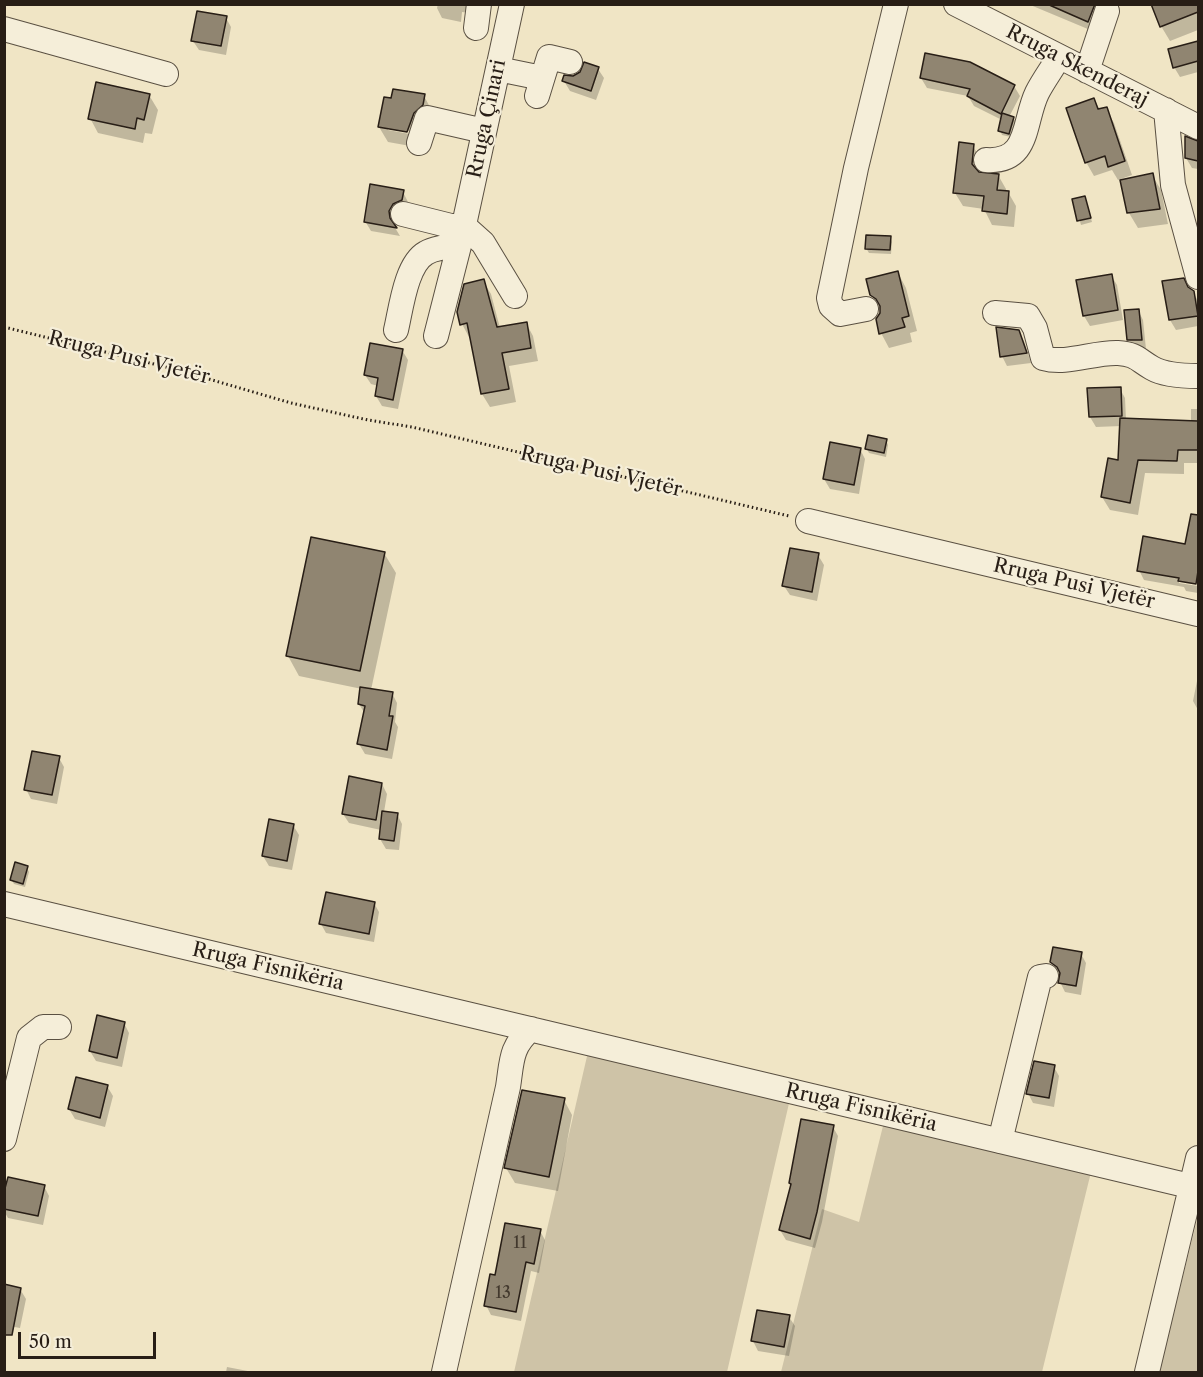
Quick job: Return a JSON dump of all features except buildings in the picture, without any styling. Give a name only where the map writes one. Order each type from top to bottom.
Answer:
[{"type":"street","points":[[476,28],[479,4]]},
{"type":"street","name":"Rruga Çinari","points":[[436,336],[463,230],[512,4]]},
{"type":"street","points":[[866,309],[840,314],[831,306],[829,298],[843,225],[896,4]]},
{"type":"street","name":"Rruga Skenderaj","points":[[956,4],[1198,127]]},
{"type":"street","points":[[1087,71],[1107,10]]},
{"type":"street","points":[[4,29],[166,74]]},
{"type":"street","points":[[498,69],[540,87],[549,57],[570,62]]},
{"type":"street","points":[[986,160],[998,161],[1010,157],[1018,147],[1036,94],[1059,57]]},
{"type":"street","name":"Rruga Skenderaj","points":[[1166,110],[1173,185],[1198,277]]},
{"type":"street","points":[[419,143],[427,118],[484,131]]},
{"type":"street","points":[[403,214],[463,230],[483,243],[515,296]]},
{"type":"street","points":[[396,330],[408,280],[415,264],[423,254],[436,248],[449,246],[463,230]]},
{"type":"street","points":[[995,313],[1028,316],[1035,328],[1043,358],[1068,360],[1091,355],[1120,353],[1144,360],[1153,368],[1187,376],[1198,376]]},
{"type":"street","name":"Rruga Pusi Vjetër","points":[[808,521],[1198,614]]},
{"type":"street","name":"Rruga Fisnikëria","points":[[4,904],[1195,1187]]},
{"type":"street","points":[[1000,1141],[1040,977],[1046,976]]},
{"type":"street","points":[[4,1139],[29,1038],[43,1028],[59,1026]]},
{"type":"street","points":[[444,1372],[508,1087],[514,1051],[520,1038],[531,1029]]},
{"type":"street","points":[[1147,1372],[1195,1187],[1198,1158]]},
{"type":"path","name":"Rruga Pusi Vjetër","points":[[4,327],[178,370],[291,403],[412,427],[808,521]]},
{"type":"shaded area","points":[[588,1052],[790,1099],[727,1372],[514,1372]]},
{"type":"shaded area","points":[[884,1122],[1092,1168],[1042,1372],[781,1372],[822,1209],[859,1222]]},
{"type":"shaded area","points":[[1198,1216],[1198,1372],[1159,1372]]}]
